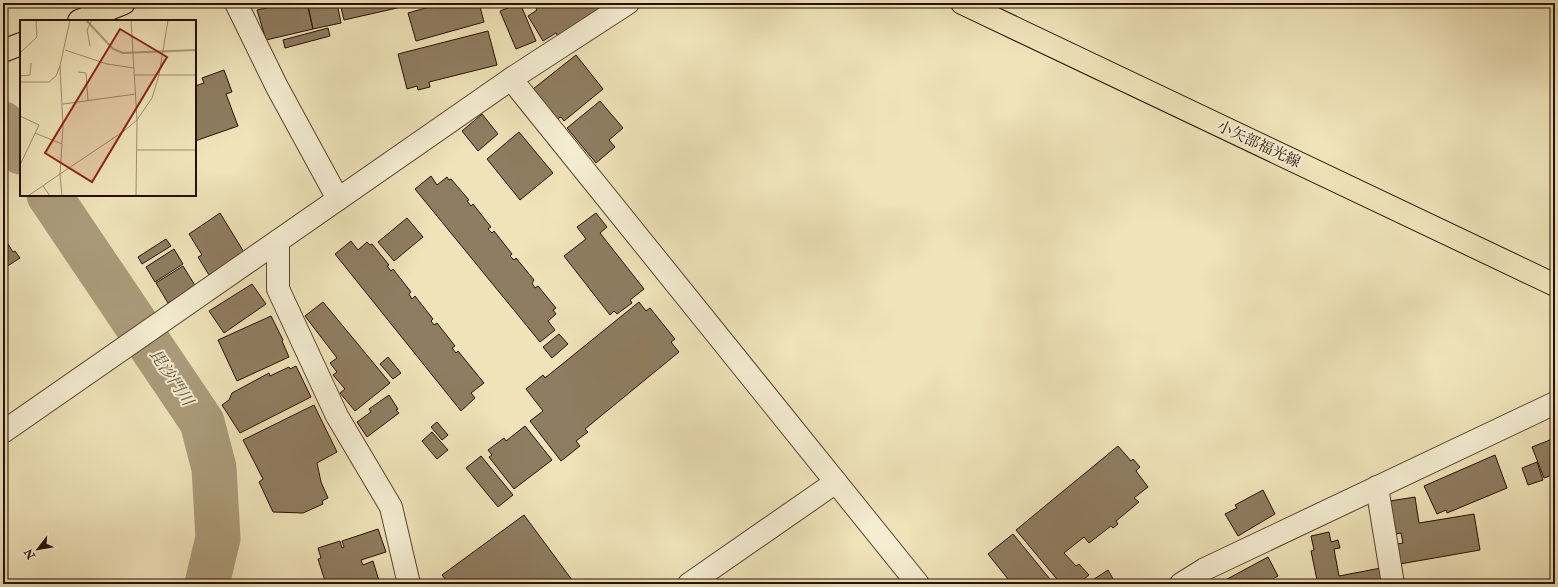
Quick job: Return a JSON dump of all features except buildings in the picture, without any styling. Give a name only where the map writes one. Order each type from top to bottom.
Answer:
[{"type":"main road","points":[[82,20],[124,3]]},
{"type":"main road","name":"小矢部福光線","points":[[962,3],[1555,285]]},
{"type":"main road","points":[[3,52],[20,44]]},
{"type":"street","points":[[236,3],[277,87],[338,199]]},
{"type":"street","points":[[3,432],[511,79],[628,3]]},
{"type":"street","points":[[511,79],[918,584]]},
{"type":"street","points":[[278,241],[278,289],[337,416],[391,507],[409,584]]},
{"type":"street","points":[[1181,584],[1205,569],[1555,403]]},
{"type":"street","points":[[688,584],[836,482]]},
{"type":"street","points":[[1377,487],[1393,584]]},
{"type":"waterway","name":"毘沙門川","points":[[3,124],[20,150]]},
{"type":"waterway","name":"毘沙門川","points":[[50,196],[202,422],[214,468],[218,538],[207,584]]}]
